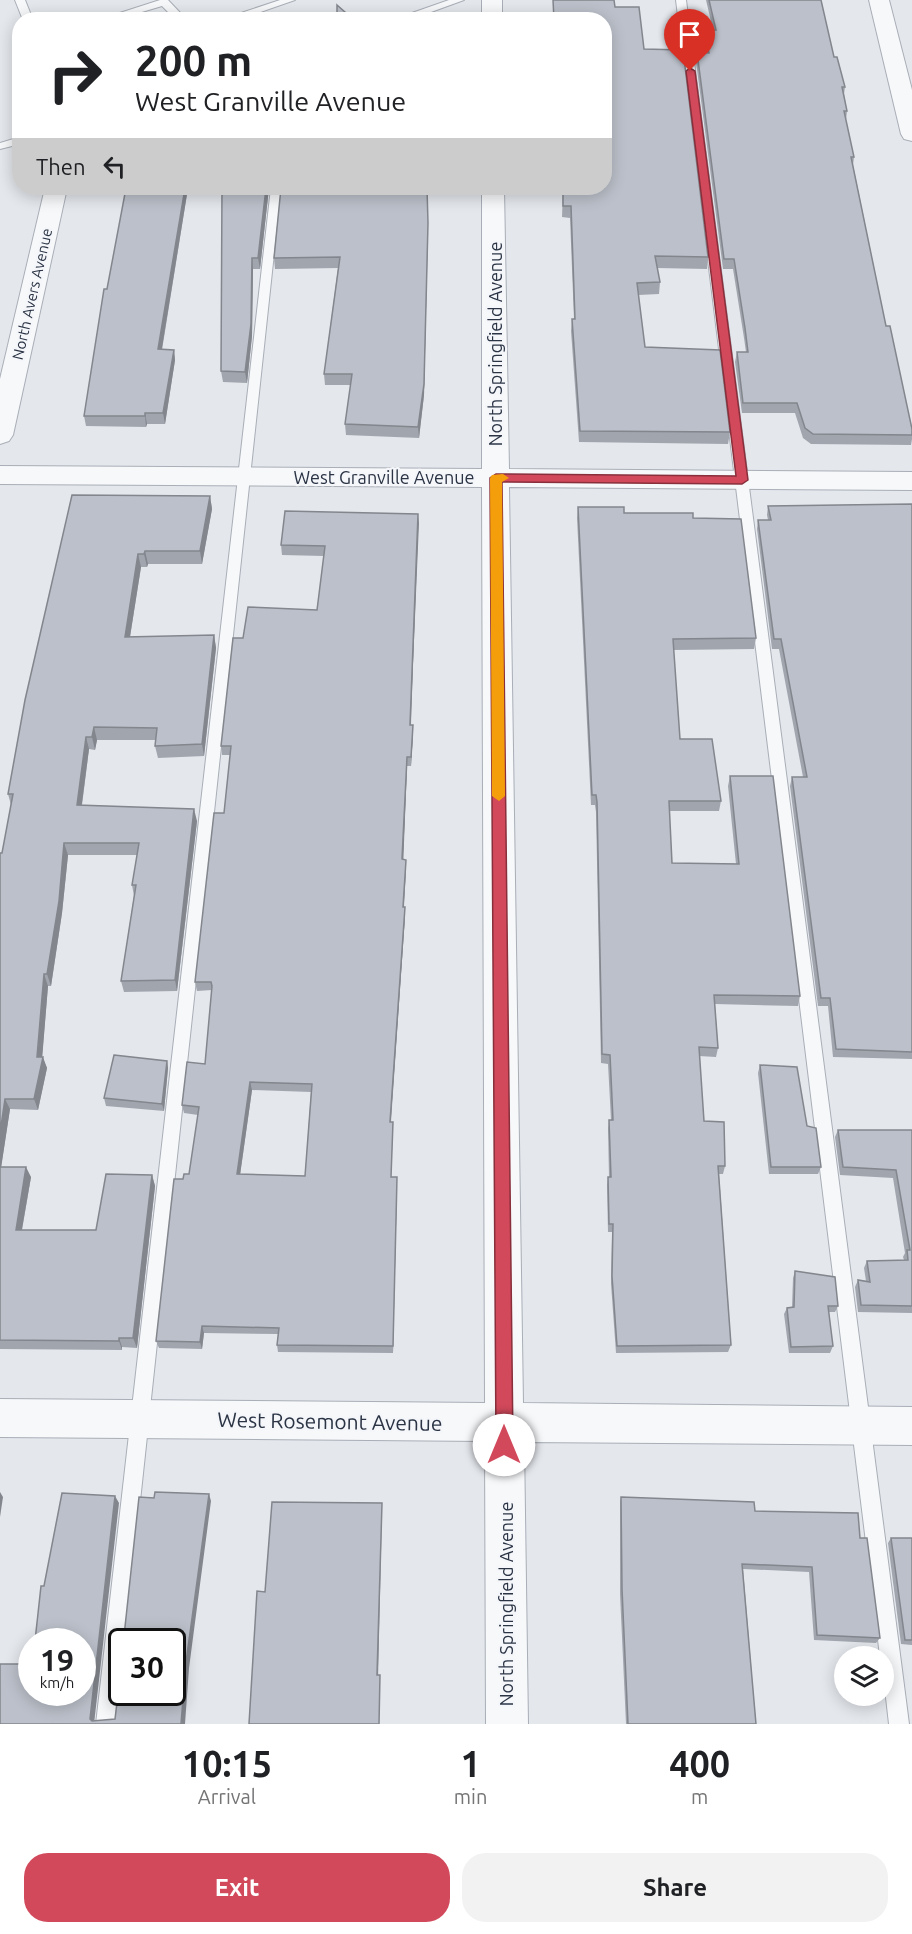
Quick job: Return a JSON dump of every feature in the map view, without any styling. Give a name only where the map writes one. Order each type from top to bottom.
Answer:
[{"type":"street","points":[[879,0],[912,134]]},
{"type":"street","name":"North Avers Avenue","points":[[0,435],[54,195]]},
{"type":"street","name":"North Springfield Avenue","points":[[493,195],[507,1724]]},
{"type":"street","name":"West Granville Avenue","points":[[0,475],[912,481]]},
{"type":"street","name":"West Rosemont Avenue","points":[[0,1418],[912,1426]]},
{"type":"lane","points":[[251,12],[290,0]]},
{"type":"lane","points":[[422,12],[459,0]]},
{"type":"lane","points":[[681,0],[899,1724]]},
{"type":"lane","points":[[131,12],[165,2],[174,12]]},
{"type":"lane","points":[[106,1724],[275,195]]},
{"type":"building","points":[[553,0],[614,0],[615,7],[639,7],[644,49],[683,50],[708,257],[655,256],[660,282],[637,283],[645,347],[720,350],[730,432],[580,431],[572,319],[575,319],[571,206],[563,206],[563,195],[612,195],[612,12],[554,12]]},
{"type":"building","points":[[709,0],[821,0],[834,57],[837,57],[845,87],[842,87],[847,111],[844,111],[854,157],[851,157],[886,326],[890,326],[912,435],[813,434],[805,428],[797,403],[743,403],[737,352],[748,352],[745,328],[734,259],[724,259],[697,52],[709,53],[705,30],[716,30]]},
{"type":"building","points":[[337,5],[345,12],[337,12]]},
{"type":"building","points":[[125,195],[184,195],[158,349],[174,350],[163,413],[145,413],[145,416],[84,416],[104,289],[107,289]]},
{"type":"building","points":[[222,195],[265,195],[258,258],[252,258],[251,324],[245,372],[221,371]]},
{"type":"building","points":[[280,195],[427,195],[424,384],[418,427],[345,424],[352,374],[324,374],[340,257],[274,258]]},
{"type":"building","points":[[72,495],[210,496],[200,551],[145,551],[144,554],[138,554],[125,637],[214,635],[202,744],[155,746],[157,728],[94,727],[92,737],[86,737],[77,805],[194,809],[175,980],[121,981],[136,885],[132,885],[139,843],[64,843],[59,901],[47,974],[44,974],[37,1057],[43,1057],[34,1099],[5,1099],[0,1133],[0,853],[2,853],[13,794],[8,794],[25,700]]},
{"type":"building","points":[[912,504],[912,1052],[836,1049],[830,998],[821,998],[792,777],[807,777],[781,639],[774,639],[758,520],[771,520],[768,506]]},
{"type":"building","points":[[578,507],[624,507],[624,513],[693,513],[693,518],[741,519],[756,638],[673,639],[680,739],[712,739],[721,801],[669,801],[672,863],[739,864],[730,776],[773,776],[800,996],[714,995],[718,1048],[699,1047],[704,1121],[724,1122],[725,1166],[718,1166],[731,1345],[617,1346],[612,1276],[613,1224],[609,1224],[608,1177],[611,1177],[609,1120],[613,1120],[610,1055],[602,1054],[597,802],[596,795],[592,795]]},
{"type":"building","points":[[285,511],[418,514],[410,725],[413,725],[411,757],[407,757],[402,859],[406,860],[403,907],[405,907],[390,1122],[393,1122],[391,1177],[397,1177],[393,1346],[277,1345],[279,1328],[202,1326],[200,1342],[156,1341],[174,1179],[183,1179],[184,1174],[189,1174],[199,1107],[182,1105],[187,1062],[205,1064],[212,986],[211,982],[195,982],[214,813],[224,813],[231,746],[221,746],[233,638],[243,638],[248,607],[317,610],[325,546],[281,545]],"holes":[[[250,1082],[312,1084],[305,1176],[237,1174]]]},
{"type":"building","points":[[114,1055],[167,1061],[162,1104],[104,1098]]},
{"type":"building","points":[[760,1065],[797,1067],[807,1126],[816,1128],[821,1167],[771,1167]]},
{"type":"building","points":[[838,1130],[912,1130],[912,1306],[861,1305],[858,1280],[870,1282],[867,1261],[908,1260],[907,1250],[910,1250],[896,1170],[843,1167]]},
{"type":"building","points":[[0,1167],[26,1167],[16,1230],[96,1230],[106,1174],[152,1175],[133,1338],[119,1338],[119,1341],[0,1340]]},
{"type":"building","points":[[795,1271],[835,1277],[838,1306],[828,1306],[833,1346],[791,1347],[787,1308],[794,1307]]},
{"type":"building","points":[[155,1492],[209,1494],[186,1662],[186,1628],[125,1628],[139,1497],[154,1498]]},
{"type":"building","points":[[62,1493],[115,1496],[96,1665],[96,1628],[36,1628],[41,1586],[44,1586]]},
{"type":"building","points":[[621,1497],[754,1502],[755,1511],[858,1513],[860,1538],[867,1538],[880,1638],[817,1635],[812,1567],[742,1564],[756,1724],[628,1724],[622,1589]]},
{"type":"building","points":[[272,1502],[382,1503],[377,1675],[380,1675],[379,1724],[249,1724],[257,1591],[265,1592]]},
{"type":"building","points":[[891,1538],[912,1538],[912,1640],[905,1640]]},
{"type":"building","points":[[0,1664],[18,1664],[18,1706],[91,1706],[90,1719],[92,1721],[115,1719],[117,1706],[182,1706],[181,1724],[0,1724]]},
{"type":"slow traffic","points":[[499,796],[496,478],[503,478]]},
{"type":"route","points":[[504,1445],[496,478],[742,480],[690,71]]}]
